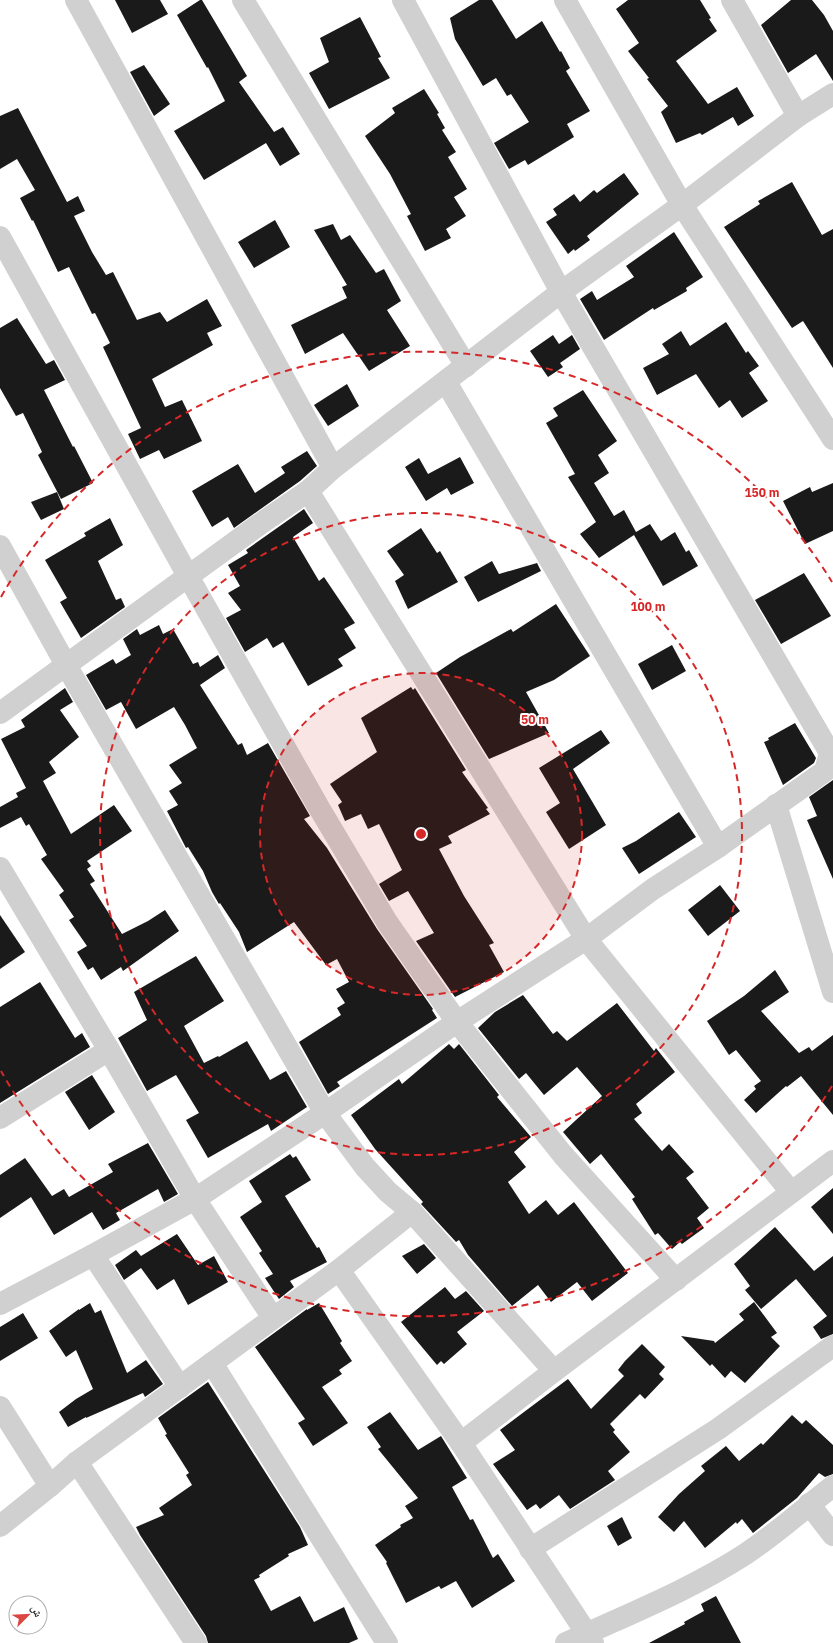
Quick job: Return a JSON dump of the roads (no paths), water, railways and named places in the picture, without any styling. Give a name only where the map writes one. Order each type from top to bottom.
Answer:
[{"type":"street","points":[[76,0],[333,468]]},
{"type":"street","points":[[243,0],[466,366]]},
{"type":"street","points":[[0,1304],[195,1199],[325,1113],[457,1022],[586,939],[654,889],[718,847],[825,771],[832,752],[561,292],[403,0]]},
{"type":"street","points":[[565,0],[682,205],[833,439]]},
{"type":"street","points":[[732,0],[798,116]]},
{"type":"street","points":[[0,713],[188,576],[308,491],[333,468],[561,292],[682,205],[798,116],[833,94]]},
{"type":"street","points":[[0,237],[188,576],[318,806],[387,922],[457,1022],[563,1155],[676,1280]]},
{"type":"street","points":[[446,382],[718,847]]},
{"type":"street","points":[[308,491],[586,939],[791,1192]]},
{"type":"street","points":[[0,546],[66,665],[325,1113],[365,1167],[388,1192],[412,1212],[554,1371]]},
{"type":"street","points":[[776,805],[833,992]]},
{"type":"street","points":[[0,868],[109,1050],[195,1199],[273,1318]]},
{"type":"street","points":[[0,1118],[109,1050]]},
{"type":"street","points":[[461,1443],[833,1161]]},
{"type":"street","points":[[0,1526],[77,1462],[339,1270],[412,1212]]},
{"type":"street","points":[[93,1255],[180,1387]]},
{"type":"street","points":[[339,1270],[461,1443],[590,1638]]},
{"type":"street","points":[[530,1549],[718,1429],[833,1346]]},
{"type":"street","points":[[212,1363],[387,1643]]},
{"type":"street","points":[[0,1407],[50,1486]]},
{"type":"street","points":[[77,1462],[196,1643]]},
{"type":"street","points":[[566,1643],[590,1638],[695,1584],[769,1538],[833,1486]]},
{"type":"street","points":[[809,1504],[833,1535]]}]
